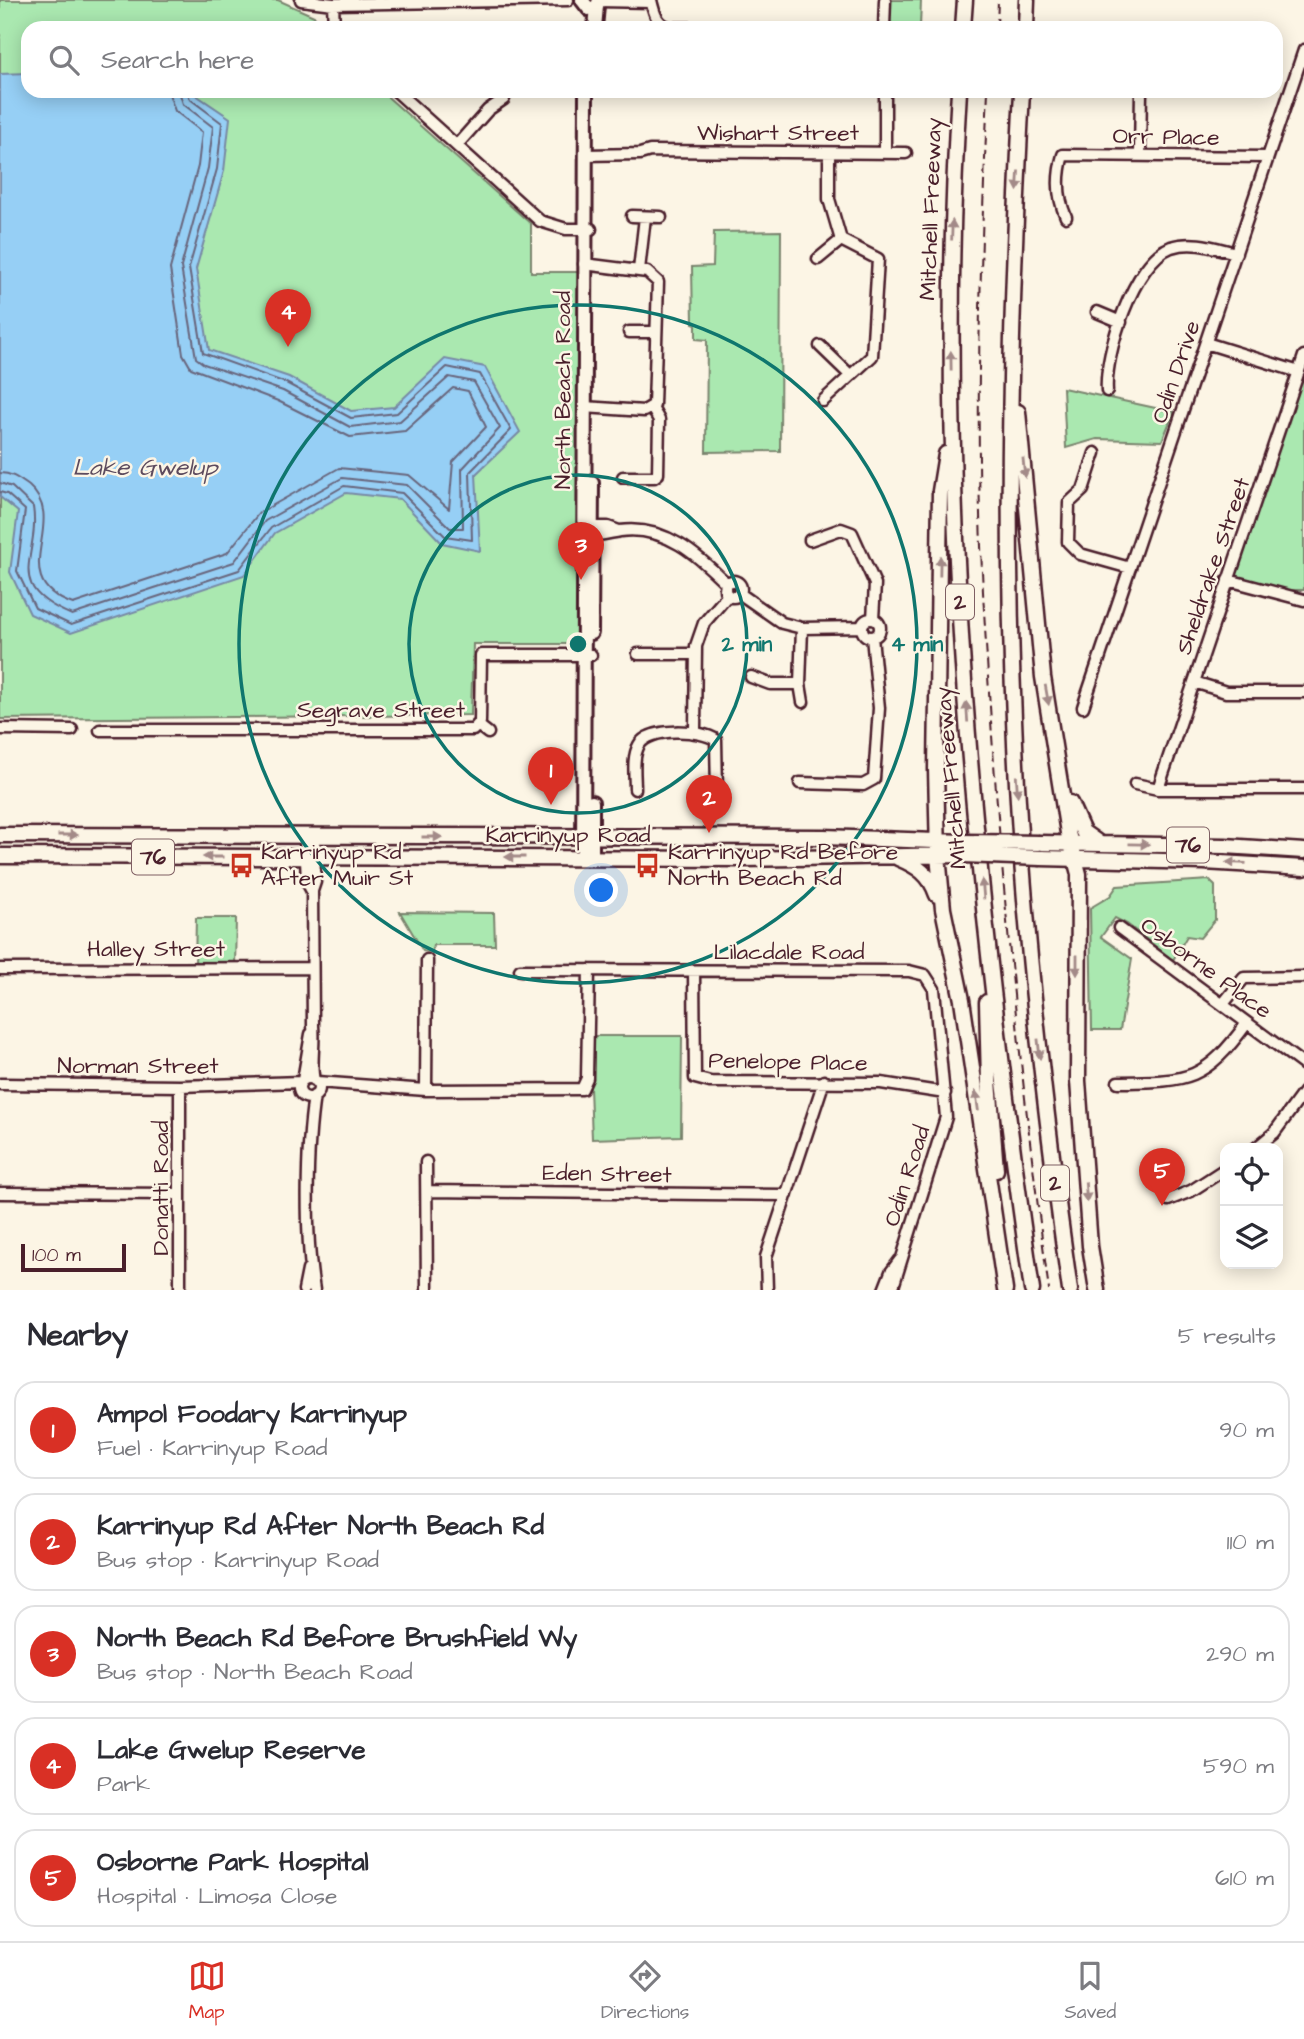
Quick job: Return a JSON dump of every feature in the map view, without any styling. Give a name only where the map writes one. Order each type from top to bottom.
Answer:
[{"type":"highway","points":[[964,21],[965,0]]},
{"type":"highway","points":[[1026,21],[1027,0]]},
{"type":"highway","name":"Mitchell Freeway","points":[[959,98],[950,298],[951,424],[968,720],[989,957],[1032,1290]]},
{"type":"highway","name":"2","points":[[1022,98],[1011,352],[1010,620],[1017,783],[1037,1024],[1070,1290]]},
{"type":"highway","points":[[1011,352],[1044,677],[1071,844],[1076,860],[1079,897],[1078,1081],[1090,1246],[1097,1290]]},
{"type":"highway","points":[[951,424],[940,491],[936,769],[938,848],[943,909],[962,1000],[1005,1290]]},
{"type":"highway","points":[[866,838],[904,835],[924,829],[932,811],[936,769]]},
{"type":"highway","points":[[1061,775],[1083,832],[1100,844]]},
{"type":"highway","name":"Karrinyup Road","points":[[0,835],[824,837],[866,838],[938,848],[1040,851],[1076,860],[1302,858]]},
{"type":"highway","points":[[824,837],[824,859]]},
{"type":"highway","name":"Karrinyup Road","points":[[1040,851],[1071,844],[1100,844],[1302,858]]},
{"type":"highway","name":"Karrinyup Road","points":[[0,856],[824,859],[893,856],[938,848]]},
{"type":"highway","points":[[893,856],[913,864],[929,877],[943,909]]},
{"type":"highway","points":[[1079,897],[1086,875],[1093,869],[1141,860]]},
{"type":"highway","points":[[989,957],[988,1069],[1005,1290]]},
{"type":"main road","name":"North Beach Road","points":[[586,98],[587,858]]},
{"type":"main road","name":"North Beach Road","points":[[588,151],[592,98]]},
{"type":"street","points":[[301,0],[333,4],[379,1],[566,1],[591,4],[651,1],[659,21]]},
{"type":"street","points":[[884,21],[885,0]]},
{"type":"street","points":[[333,4],[334,21]]},
{"type":"street","name":"Odin Drive","points":[[1083,707],[1304,50]]},
{"type":"street","points":[[404,98],[540,221],[566,229],[588,226]]},
{"type":"street","points":[[885,98],[885,152]]},
{"type":"street","points":[[1140,155],[1141,98]]},
{"type":"street","points":[[457,145],[488,110],[505,99]]},
{"type":"street","name":"Wishart Street","points":[[588,151],[640,148],[650,151],[906,153]]},
{"type":"street","points":[[824,401],[849,374],[872,356],[878,258],[841,240],[829,200],[829,153]]},
{"type":"street","name":"Orr Place","points":[[1066,217],[1059,201],[1059,169],[1063,155],[1268,158]]},
{"type":"street","points":[[632,216],[661,217]]},
{"type":"street","points":[[639,270],[645,217]]},
{"type":"street","points":[[818,258],[841,240]]},
{"type":"street","points":[[1107,391],[1106,378],[1121,322],[1143,270],[1158,254],[1172,247],[1190,244],[1236,253]]},
{"type":"street","points":[[587,264],[639,270],[652,275],[658,282],[656,397],[652,408],[644,411],[587,410]]},
{"type":"street","points":[[1097,313],[1121,322]]},
{"type":"street","points":[[629,332],[656,332]]},
{"type":"street","points":[[1206,344],[1299,372]]},
{"type":"street","points":[[820,346],[849,374]]},
{"type":"street","name":"Sheldrake Street","points":[[1158,789],[1304,356]]},
{"type":"street","points":[[623,477],[654,477],[659,474],[659,420],[652,408]]},
{"type":"street","points":[[1096,453],[1083,490],[1069,503],[1068,542],[1080,554],[1130,568]]},
{"type":"street","points":[[587,532],[608,527],[619,531],[657,535],[680,543],[694,551],[727,584],[728,595]]},
{"type":"street","points":[[800,783],[863,785],[874,779],[878,708],[872,637],[880,629],[873,619],[875,584],[852,533],[841,529],[810,540]]},
{"type":"street","points":[[1228,580],[1304,600]]},
{"type":"street","points":[[727,584],[738,583],[739,593]]},
{"type":"street","points":[[695,730],[696,654],[704,624],[728,595],[739,593],[782,623],[802,628],[862,627]]},
{"type":"street","points":[[862,627],[865,622],[873,619]]},
{"type":"street","points":[[862,627],[864,633],[872,637]]},
{"type":"street","points":[[802,628],[800,684],[803,702]]},
{"type":"street","points":[[638,654],[696,654]]},
{"type":"street","name":"Segrave Street","points":[[100,730],[483,730],[481,655],[587,655]]},
{"type":"street","points":[[751,677],[770,684],[800,684]]},
{"type":"street","points":[[1194,682],[1226,692],[1304,692]]},
{"type":"street","points":[[0,729],[72,730]]},
{"type":"street","points":[[635,789],[636,753],[639,743],[648,736],[695,730],[716,740],[718,791]]},
{"type":"street","points":[[1135,784],[1158,789],[1304,789]]},
{"type":"street","points":[[309,1290],[309,1087],[313,1026],[312,891],[307,882],[310,837]]},
{"type":"street","name":"Osborne Place","points":[[1119,928],[1304,1065]]},
{"type":"street","points":[[426,1090],[427,960]]},
{"type":"street","name":"Halley Street","points":[[0,969],[312,968]]},
{"type":"street","name":"Lilacdale Road","points":[[520,970],[909,971],[925,975],[934,989],[946,1104]]},
{"type":"street","name":"Norman Street","points":[[0,1084],[578,1090],[584,1086],[589,970]]},
{"type":"street","name":"Penelope Place","points":[[694,971],[695,1079],[710,1082],[824,1081],[898,1084],[923,1091],[945,1093]]},
{"type":"street","points":[[1223,1004],[1244,978],[1304,976]]},
{"type":"street","points":[[1118,1082],[1175,1081],[1191,1077],[1226,1051],[1247,1023]]},
{"type":"street","points":[[767,1290],[766,1257],[824,1081]]},
{"type":"street","name":"Donatti Road","points":[[180,1086],[180,1290]]},
{"type":"street","points":[[1262,1143],[1274,1133],[1304,1092]]},
{"type":"street","name":"Odin Road","points":[[892,1290],[946,1117],[946,1104]]},
{"type":"street","points":[[426,1162],[427,1290]]},
{"type":"street","points":[[1168,1200],[1192,1191],[1220,1172]]},
{"type":"street","name":"Eden Street","points":[[427,1191],[787,1195]]},
{"type":"street","points":[[0,1193],[180,1194]]},
{"type":"street","name":"Odin Road","points":[[884,1290],[891,1272],[900,1260]]},
{"type":"green space","points":[[0,0],[278,0],[314,16],[316,21],[21,21],[21,98],[389,98],[531,224],[531,272],[578,272],[577,644],[473,644],[471,715],[0,719]]},
{"type":"green space","points":[[889,0],[921,0],[920,21],[888,21]]},
{"type":"green space","points":[[781,231],[780,451],[706,452],[707,340],[696,339],[696,324],[693,323],[692,267],[713,266],[714,232]]},
{"type":"green space","points":[[1304,373],[1304,590],[1286,590],[1234,575]]},
{"type":"green space","points":[[1063,388],[1174,412],[1162,441],[1097,439],[1066,448]]},
{"type":"green space","points":[[1209,880],[1215,886],[1215,920],[1200,938],[1187,936],[1173,960],[1127,924],[1115,918],[1101,937],[1132,959],[1120,1030],[1092,1030],[1090,908],[1110,896],[1117,886]]},
{"type":"green space","points":[[400,912],[494,913],[495,945],[433,945],[432,952],[423,951]]},
{"type":"green space","points":[[196,918],[236,918],[235,968],[195,965]]},
{"type":"green space","points":[[588,1036],[682,1036],[681,1136],[592,1139]]},
{"type":"water","name":"Lake Gwelup","points":[[21,73],[21,98],[200,98],[230,118],[224,171],[196,269],[209,350],[289,377],[351,411],[394,407],[445,359],[485,367],[520,432],[476,474],[480,551],[442,543],[400,499],[346,493],[275,533],[244,575],[71,633],[30,614],[10,572],[18,512],[0,497],[0,74]]},
{"type":"railway","points":[[997,21],[998,0]]},
{"type":"railway","points":[[988,98],[979,350],[979,481],[984,610],[1010,951],[1049,1290]]},
{"type":"place","name":"Lake Gwelup Reserve","points":[[288,347]]},
{"type":"place","name":"North Beach Rd Before Brushfield Wy","points":[[581,580]]},
{"type":"place","name":"Ampol Foodary Karrinyup","points":[[551,805]]},
{"type":"place","name":"Karrinyup Rd After North Beach Rd","points":[[709,833]]},
{"type":"place","name":"Karrinyup Rd After Muir St","points":[[241,865]]},
{"type":"place","name":"Karrinyup Rd Before North Beach Rd","points":[[648,865]]},
{"type":"place","name":"Osborne Park Hospital","points":[[1162,1206]]}]
